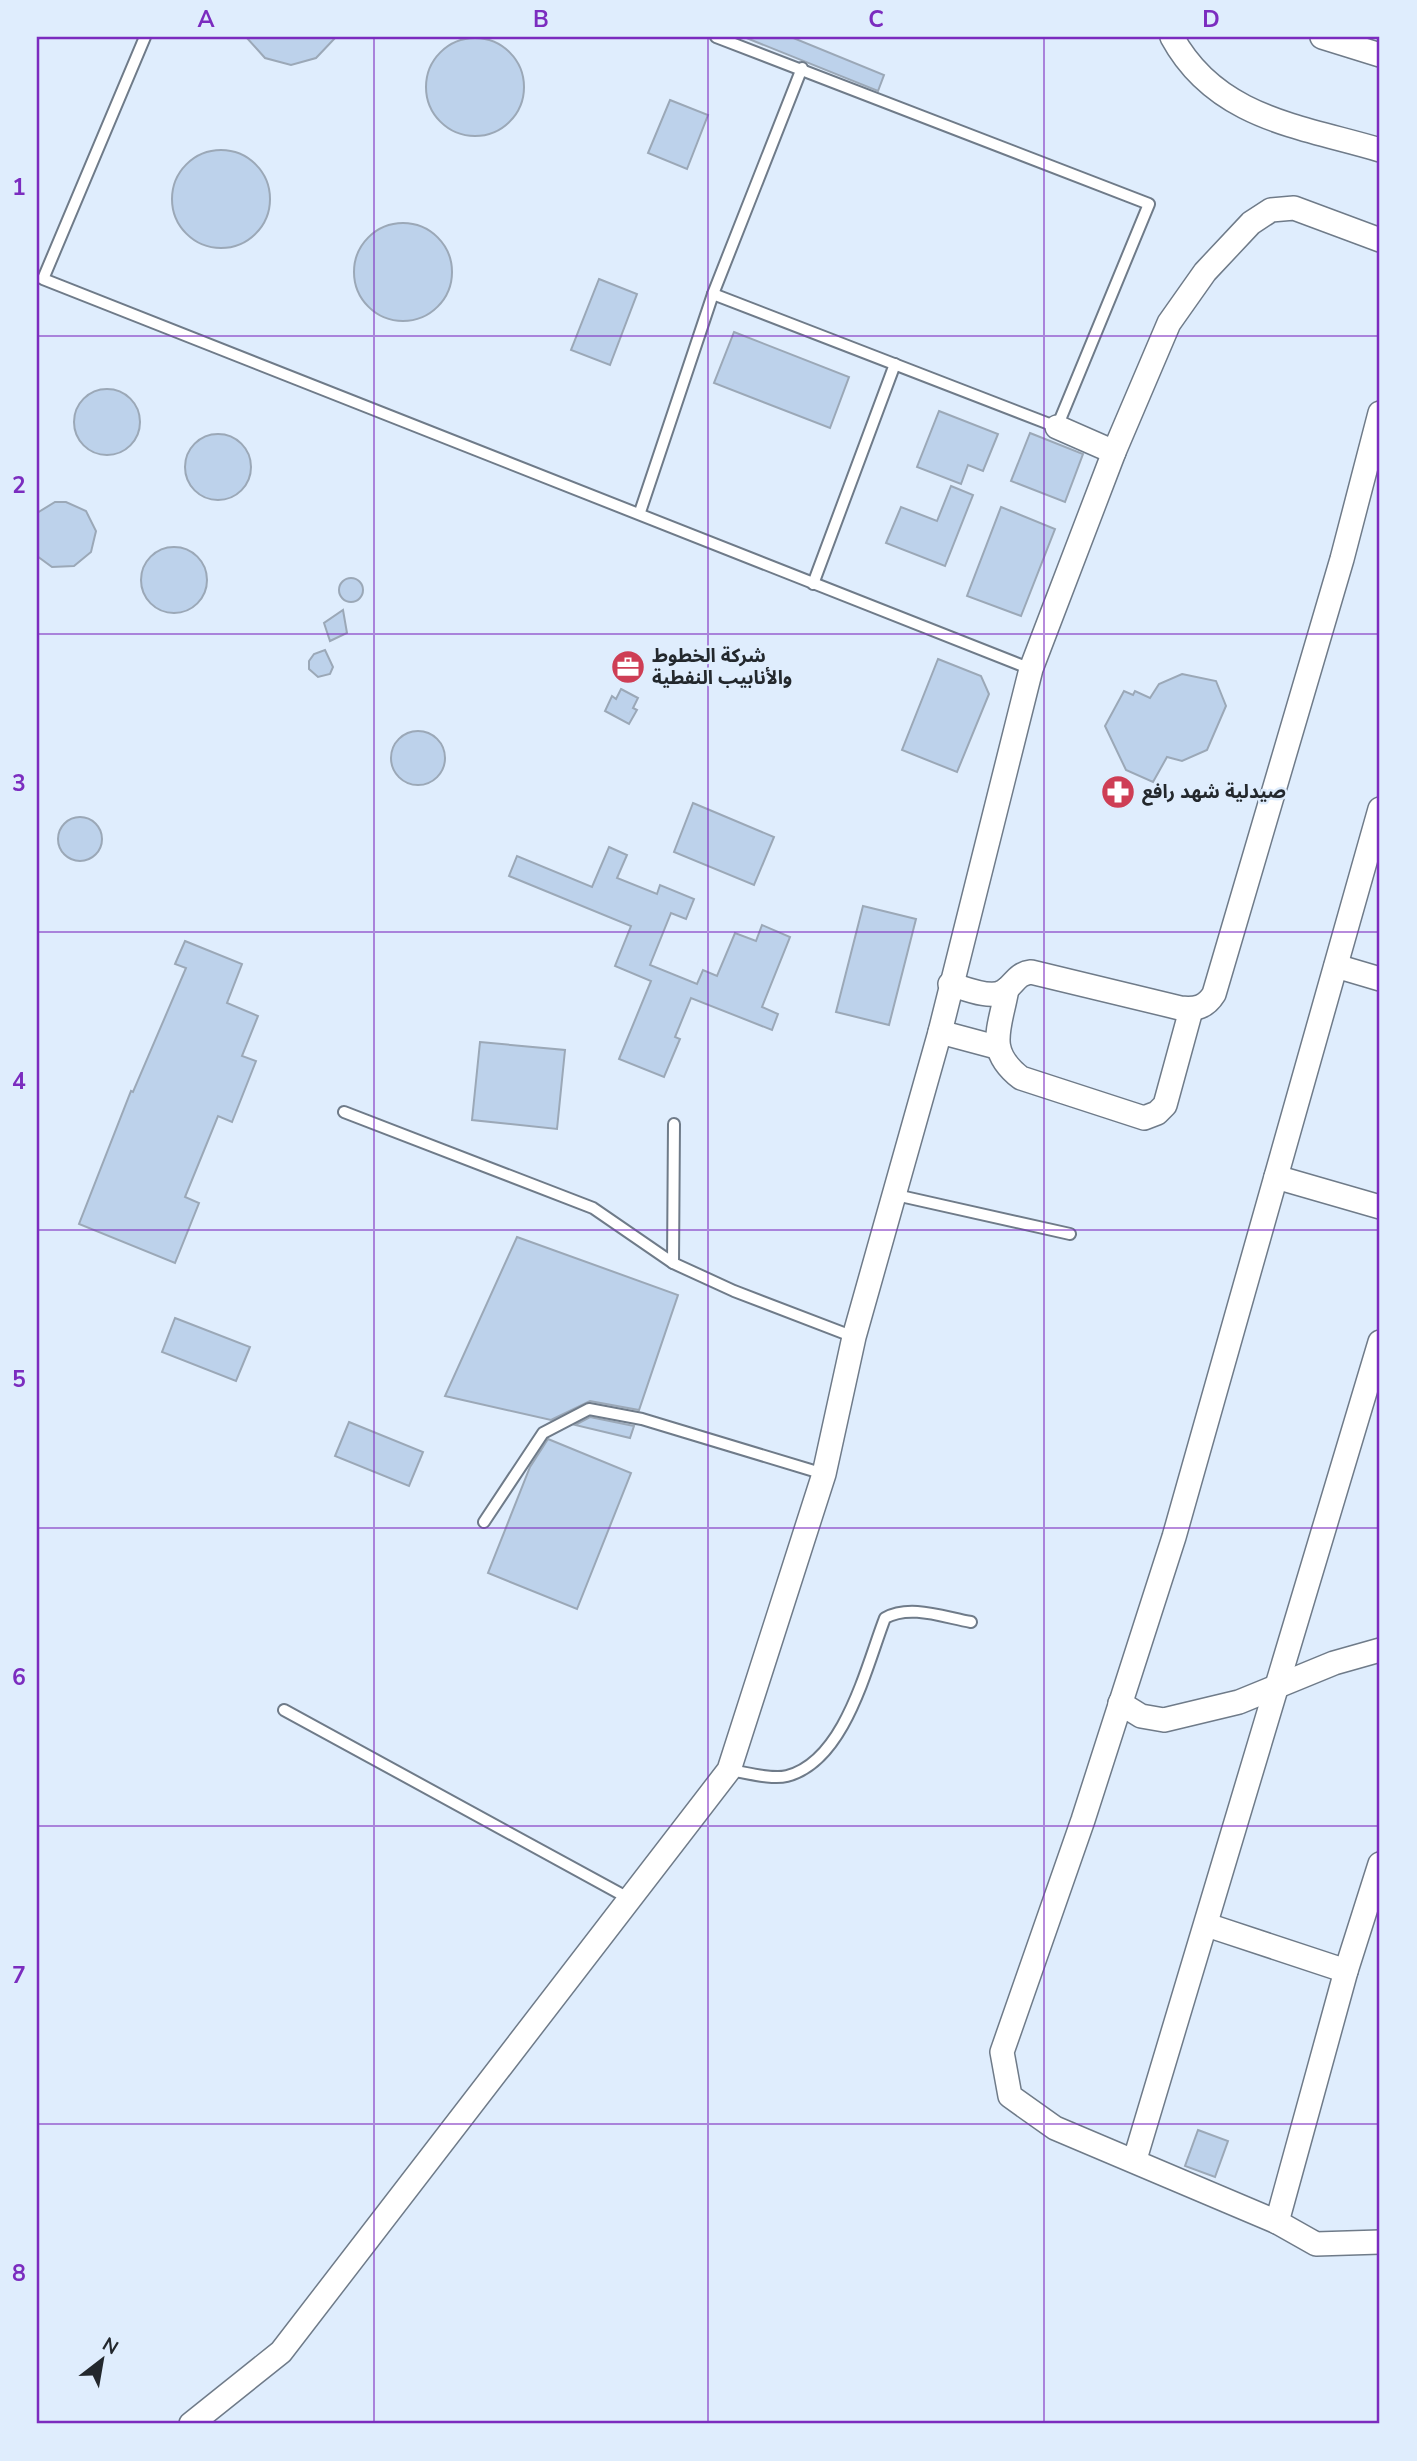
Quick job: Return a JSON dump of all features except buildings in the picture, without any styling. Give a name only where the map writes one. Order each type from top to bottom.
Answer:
[{"type":"street","points":[[1172,37],[1182,56],[1205,83],[1245,110],[1380,150]]},
{"type":"street","points":[[1322,37],[1380,55]]},
{"type":"street","points":[[191,2424],[281,2352],[729,1770],[824,1474],[854,1337],[940,1032],[1031,669],[1114,452],[1160,342],[1179,305],[1205,271],[1260,215],[1271,210],[1294,208],[1380,240]]},
{"type":"street","points":[[1191,1010],[1165,1105],[1157,1113],[1144,1118],[1021,1078],[1005,1065],[996,1047],[1007,989],[1017,977],[1031,972],[1191,1010],[1209,1002],[1214,994],[1342,559],[1380,413]]},
{"type":"street","points":[[1058,426],[1114,452]]},
{"type":"street","points":[[1379,818],[1174,1537],[1002,2052],[1010,2096],[1055,2127],[1277,2222],[1316,2244],[1380,2242]]},
{"type":"street","points":[[1336,967],[1380,979]]},
{"type":"street","points":[[950,984],[993,994],[1007,989]]},
{"type":"street","points":[[940,1032],[996,1047]]},
{"type":"street","points":[[1276,1177],[1380,1207]]},
{"type":"street","points":[[1135,2160],[1380,1342]]},
{"type":"street","points":[[1120,1703],[1141,1716],[1164,1720],[1239,1702],[1334,1663],[1380,1650]]},
{"type":"street","points":[[1277,2222],[1346,1971],[1380,1864]]},
{"type":"street","points":[[1207,1925],[1346,1971]]},
{"type":"lane","points":[[145,37],[43,279],[640,512],[813,584],[1031,669]]},
{"type":"lane","points":[[713,294],[1058,426],[1149,204],[716,37]]},
{"type":"lane","points":[[640,512],[713,294],[802,68]]},
{"type":"lane","points":[[813,584],[895,364]]},
{"type":"lane","points":[[344,1112],[593,1208],[673,1263],[734,1291],[854,1337]]},
{"type":"lane","points":[[673,1263],[674,1124]]},
{"type":"lane","points":[[896,1195],[1070,1234]]},
{"type":"lane","points":[[484,1522],[542,1433],[589,1409],[642,1419],[824,1474]]},
{"type":"lane","points":[[729,1770],[786,1776],[819,1760],[843,1726],[885,1618],[898,1611],[971,1622]]},
{"type":"lane","points":[[284,1710],[631,1899]]},
{"type":"place","name":"شركة الخطوط والأنابيب النفطية","points":[[628,667]]},
{"type":"place","name":"صيدلية شهد رافع","points":[[1118,792]]}]
